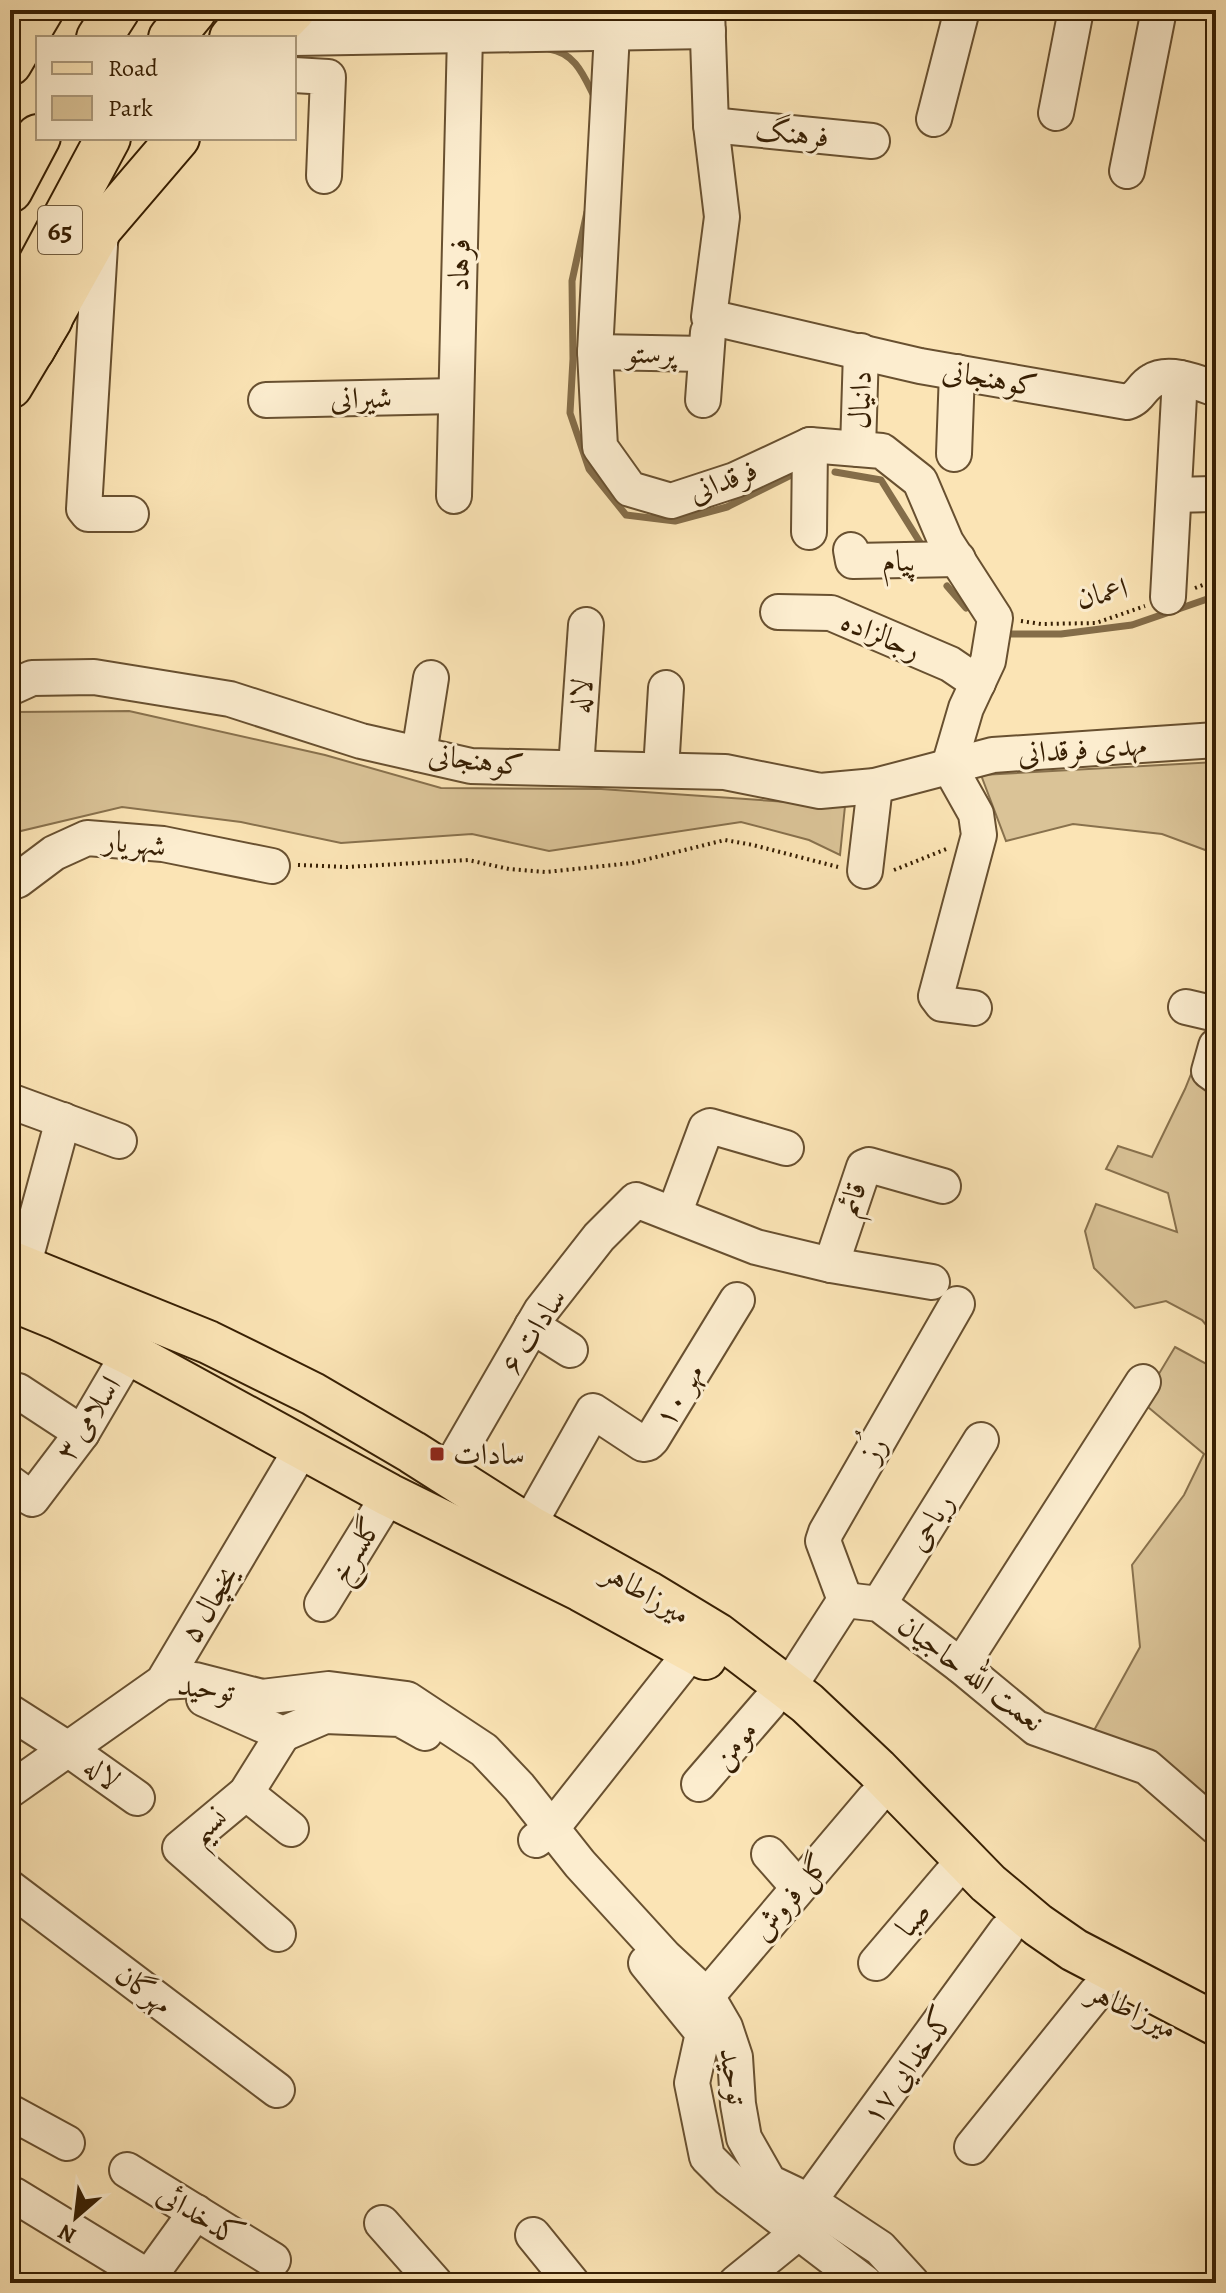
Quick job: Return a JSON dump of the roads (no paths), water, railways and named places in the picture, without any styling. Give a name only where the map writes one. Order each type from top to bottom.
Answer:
[{"type":"highway","points":[[100,36],[117,10]]},
{"type":"highway","points":[[173,36],[194,10]]},
{"type":"highway","name":"65","points":[[10,190],[36,140]]},
{"type":"highway","name":"65","points":[[30,320],[107,140]]},
{"type":"highway","points":[[10,386],[30,320]]},
{"type":"main road","points":[[13,53],[42,10]]},
{"type":"main road","points":[[233,36],[255,10]]},
{"type":"main road","points":[[269,36],[294,10]]},
{"type":"main road","points":[[101,228],[156,140]]},
{"type":"main road","points":[[10,393],[30,320],[101,228],[176,140]]},
{"type":"main road","name":"میرزاطاهر","points":[[14,1276],[208,1342],[313,1394],[528,1526],[718,1635],[779,1695],[877,1769],[988,1883],[1038,1925],[1074,1950],[1216,2024]]},
{"type":"main road","name":"میرزاطاهر","points":[[14,1276],[59,1319],[129,1353],[389,1495],[581,1590],[752,1688],[779,1695],[805,1732],[1006,1931],[1061,1975],[1216,2049]]},
{"type":"main road","points":[[189,1386],[186,1366],[192,1355],[208,1342]]},
{"type":"main road","points":[[389,1495],[406,1480],[412,1452]]},
{"type":"street","points":[[934,119],[962,10]]},
{"type":"street","points":[[1056,113],[1076,10]]},
{"type":"street","points":[[1127,171],[1159,10]]},
{"type":"street","points":[[296,38],[612,33],[708,20],[711,125],[722,217],[709,317],[703,400]]},
{"type":"street","name":"فرقدانی","points":[[612,33],[595,352],[600,447],[630,489],[671,501],[735,480],[810,445],[882,451],[920,481],[946,542],[995,618],[988,661],[978,683]]},
{"type":"street","name":"فرهاد","points":[[454,496],[465,35]]},
{"type":"street","points":[[324,176],[330,37]]},
{"type":"street","points":[[296,75],[328,77]]},
{"type":"street","name":"فرهنگ","points":[[711,125],[872,141]]},
{"type":"street","points":[[101,228],[84,509],[88,514],[131,514]]},
{"type":"street","name":"کوهنجانی","points":[[709,317],[957,372],[1127,402],[1138,397],[1154,379],[1180,378]]},
{"type":"street","name":"دانیال","points":[[858,449],[861,351]]},
{"type":"street","name":"پرستو","points":[[595,352],[706,354]]},
{"type":"street","points":[[954,454],[957,372]]},
{"type":"street","points":[[1168,597],[1180,378],[1216,389]]},
{"type":"street","name":"شیرانی","points":[[266,400],[456,396]]},
{"type":"street","points":[[809,532],[810,445]]},
{"type":"street","points":[[1174,495],[1213,494]]},
{"type":"street","name":"پیام","points":[[851,550],[853,561],[958,559]]},
{"type":"street","name":"رجالزاده","points":[[778,612],[831,613],[950,664],[978,683]]},
{"type":"street","name":"لاله","points":[[576,768],[586,625]]},
{"type":"street","name":"کوهنجانی","points":[[10,688],[32,678],[94,677],[230,699],[361,741],[471,766],[725,772],[820,791],[875,786],[949,766]]},
{"type":"street","points":[[419,754],[431,678]]},
{"type":"street","points":[[974,1008],[942,1004],[936,996],[979,835],[976,814],[949,766],[966,708],[978,683]]},
{"type":"street","points":[[661,770],[666,688]]},
{"type":"street","name":"مهدی فرقدانی","points":[[949,766],[993,755],[1216,740]]},
{"type":"street","points":[[865,871],[875,786]]},
{"type":"street","name":"شهریار","points":[[10,883],[54,853],[87,838],[163,844],[272,866]]},
{"type":"street","points":[[1216,1046],[1209,1071],[1216,1076]]},
{"type":"street","points":[[10,1101],[119,1141]]},
{"type":"street","points":[[14,1276],[63,1120]]},
{"type":"street","points":[[786,1148],[710,1126],[706,1128],[674,1214],[756,1247],[831,1265]]},
{"type":"street","name":"قائم","points":[[831,1265],[864,1167],[869,1165],[943,1186]]},
{"type":"street","name":"سادات ۶","points":[[446,1475],[532,1326],[599,1237],[636,1200],[674,1214]]},
{"type":"street","name":"رُز","points":[[831,1265],[944,1293],[823,1541],[845,1600]]},
{"type":"street","name":"مهر ۱۰","points":[[528,1526],[593,1411],[643,1444],[652,1439],[737,1300]]},
{"type":"street","points":[[532,1326],[570,1350]]},
{"type":"street","name":"اسلامی ۳","points":[[10,1483],[32,1499],[82,1433],[129,1353]]},
{"type":"street","points":[[961,1666],[1143,1382]]},
{"type":"street","points":[[18,1391],[82,1433]]},
{"type":"street","name":"ریاحی","points":[[879,1604],[981,1440]]},
{"type":"street","name":"یخچال ۵","points":[[10,1790],[163,1682],[302,1448]]},
{"type":"street","name":"گلسرخ","points":[[322,1604],[389,1495]]},
{"type":"street","name":"نعمت الله حاجیان","points":[[845,1600],[879,1604],[1036,1728],[1147,1767],[1216,1827]]},
{"type":"street","name":"مومن","points":[[699,1784],[779,1695],[845,1600]]},
{"type":"street","points":[[544,1834],[692,1651]]},
{"type":"street","name":"توحید","points":[[163,1682],[195,1680],[262,1697],[404,1709],[484,1750],[519,1787],[544,1834],[580,1864],[665,1957],[696,2005],[703,2033],[692,2083],[707,2157],[778,2218],[805,2216],[880,2248],[912,2283]]},
{"type":"street","name":"توحید","points":[[163,1682],[283,1734],[327,1702]]},
{"type":"street","name":"لاله","points":[[10,1712],[137,1798]]},
{"type":"street","name":"نسیم","points":[[278,1934],[180,1848],[246,1793],[283,1734]]},
{"type":"street","points":[[246,1793],[291,1829]]},
{"type":"street","name":"گل فروش","points":[[696,2005],[874,1799]]},
{"type":"street","points":[[769,1854],[798,1887]]},
{"type":"street","name":"صبا","points":[[876,1963],[950,1876]]},
{"type":"street","name":"مهرگان","points":[[10,1888],[277,2090]]},
{"type":"street","name":"کدخدایی ۱۷","points":[[736,2283],[805,2216],[1006,1931]]},
{"type":"street","points":[[972,2147],[1096,1993]]},
{"type":"street","points":[[10,2112],[67,2143]]},
{"type":"street","name":"کدخدائی","points":[[127,2170],[273,2260]]},
{"type":"street","points":[[12,2198],[153,2280],[196,2212]]},
{"type":"street","name":"توحید","points":[[805,2216],[865,2283]]},
{"type":"street","points":[[382,2223],[435,2283]]},
{"type":"street","points":[[533,2235],[572,2283]]},
{"type":"waterway","points":[[549,49],[573,61],[595,98]]},
{"type":"waterway","points":[[587,212],[572,281],[570,413],[589,469],[626,515],[675,521],[727,507],[793,474]]},
{"type":"waterway","points":[[835,472],[881,480],[921,544]]},
{"type":"waterway","points":[[947,586],[966,608]]},
{"type":"waterway","points":[[1005,634],[1061,634],[1132,625],[1216,596]]},
{"type":"place","name":"سادات","points":[[437,1454]]}]
